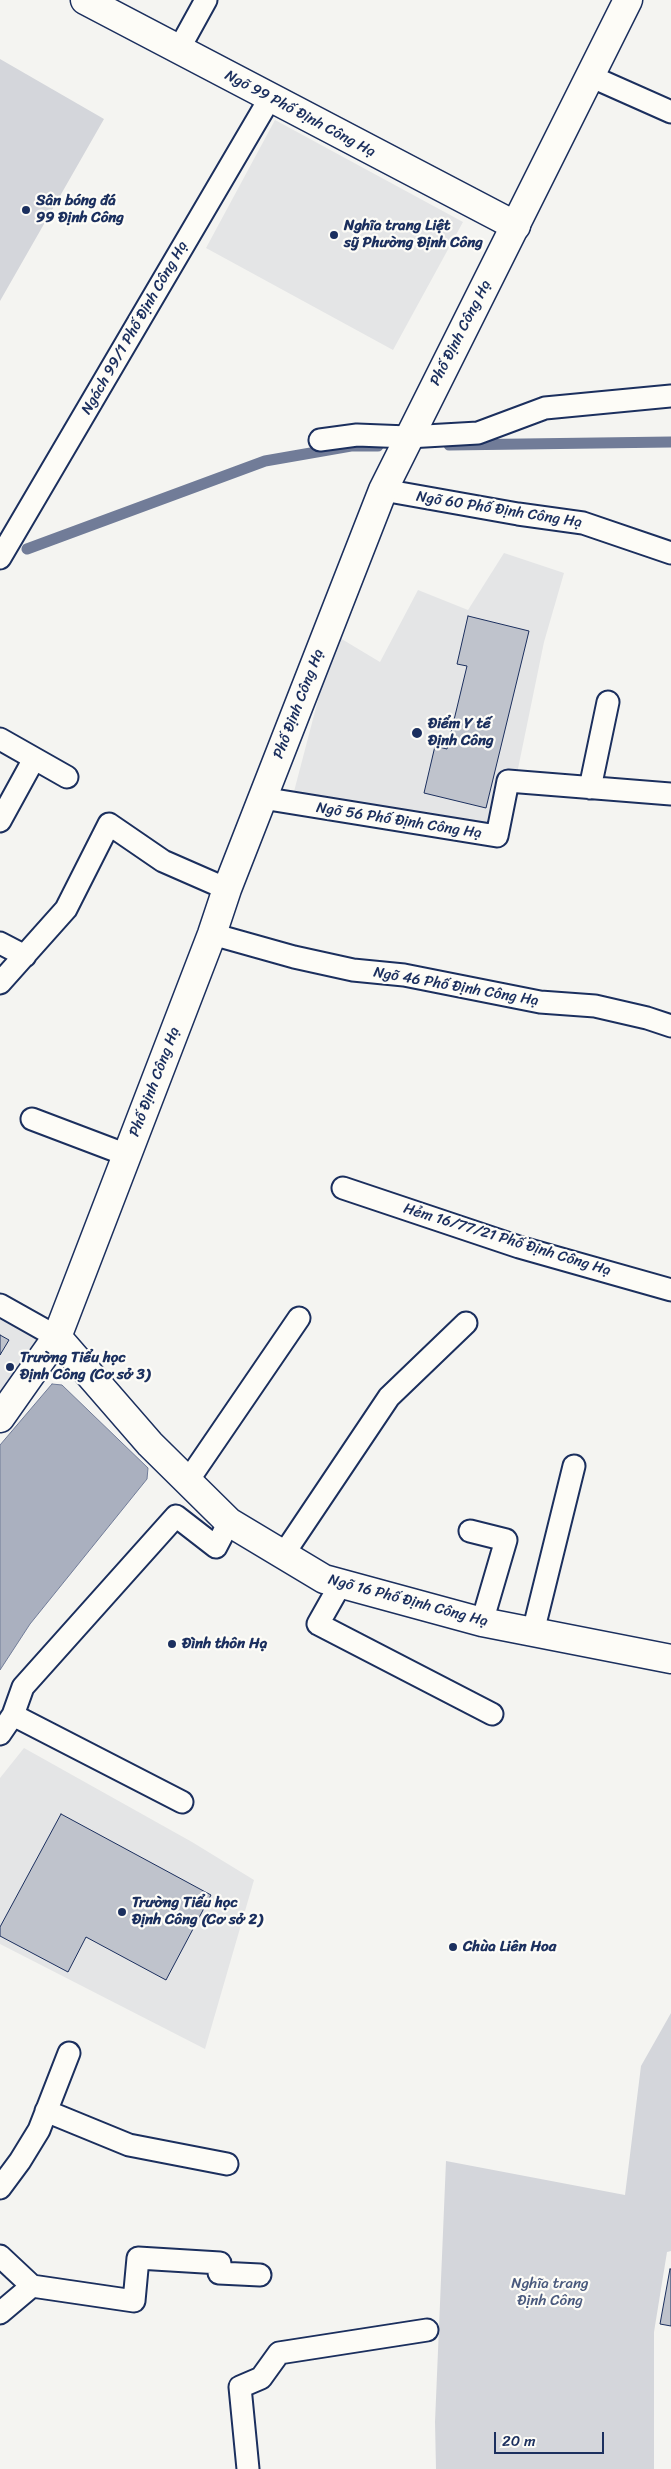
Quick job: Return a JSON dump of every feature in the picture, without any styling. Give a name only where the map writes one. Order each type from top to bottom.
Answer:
[{"type":"street","name":"Ngõ 99 Phố Định Công Hạ","points":[[85,0],[516,226]]},
{"type":"street","name":"Phố Định Công Hạ","points":[[0,1418],[57,1337],[212,934],[227,889],[382,490],[628,0]]},
{"type":"street","name":"Ngõ 16 Phố Định Công Hạ","points":[[57,1337],[150,1444],[229,1522],[324,1579],[340,1585],[482,1622],[671,1658]]},
{"type":"lane","points":[[179,49],[206,0]]},
{"type":"lane","points":[[590,76],[671,112]]},
{"type":"lane","name":"Ngách 99/1 Phố Định Công Hạ","points":[[0,558],[270,98]]},
{"type":"lane","points":[[320,440],[357,436],[404,445],[478,433],[545,408],[671,396]]},
{"type":"lane","name":"Ngõ 60 Phố Định Công Hạ","points":[[382,490],[518,514],[583,523],[671,553]]},
{"type":"lane","points":[[590,788],[608,702]]},
{"type":"lane","points":[[0,739],[67,777]]},
{"type":"lane","points":[[0,821],[34,759]]},
{"type":"lane","name":"Ngõ 56 Phố Định Công Hạ","points":[[262,798],[496,836],[508,781],[671,794]]},
{"type":"lane","points":[[0,982],[66,909],[109,824],[163,861],[227,889]]},
{"type":"lane","name":"Ngõ 46 Phố Định Công Hạ","points":[[212,934],[294,957],[352,970],[404,974],[540,1002],[595,1006],[647,1018],[671,1026]]},
{"type":"lane","points":[[0,943],[25,956]]},
{"type":"lane","points":[[32,1119],[127,1155]]},
{"type":"lane","name":"Hẻm 16/77/21 Phố Định Công Hạ","points":[[343,1188],[519,1247],[671,1290]]},
{"type":"lane","points":[[0,1305],[57,1337]]},
{"type":"lane","points":[[187,1482],[299,1318]]},
{"type":"lane","points":[[283,1555],[390,1397],[466,1323]]},
{"type":"lane","points":[[532,1632],[574,1466]]},
{"type":"lane","points":[[0,1734],[13,1715],[23,1687],[176,1516],[216,1547],[229,1522]]},
{"type":"lane","points":[[470,1531],[506,1540],[482,1622]]},
{"type":"lane","points":[[340,1585],[318,1624],[492,1714]]},
{"type":"lane","points":[[13,1715],[182,1802]]},
{"type":"lane","points":[[0,2188],[20,2162],[39,2130],[69,2053]]},
{"type":"lane","points":[[46,2111],[129,2145],[227,2164]]},
{"type":"lane","points":[[0,2256],[32,2286],[134,2301],[138,2258],[220,2263],[219,2273],[260,2275]]},
{"type":"lane","points":[[0,2312],[32,2286]]},
{"type":"lane","points":[[248,2469],[240,2387],[261,2378],[279,2352],[427,2330]]},
{"type":"shaded area","name":"Nghĩa trang Liệt sỹ Phường Định Công","points":[[275,120],[463,222],[393,350],[206,248]]},
{"type":"shaded area","name":"Điểm Y tế Định Công","points":[[504,553],[564,573],[544,642],[505,832],[291,803],[335,635],[380,662],[418,590],[468,610]]},
{"type":"shaded area","name":"Trường Tiểu học Định Công (Cơ sở 3)","points":[[0,1317],[38,1340],[0,1395]]},
{"type":"shaded area","name":"Trường Tiểu học Định Công (Cơ sở 2)","points":[[24,1748],[192,1842],[254,1880],[205,2049],[0,1944],[0,1778]]},
{"type":"green space","name":"Sân bóng đá 99 Định Công","points":[[0,59],[104,119],[0,301]]},
{"type":"green space","name":"Nghĩa trang Định Công","points":[[671,2013],[671,2251],[667,2252],[654,2332],[654,2469],[436,2469],[435,2422],[446,2161],[625,2195],[641,2066]]},
{"type":"water","points":[[52,1384],[62,1385],[148,1468],[147,1479],[30,1624],[0,1670],[0,1445]]},
{"type":"building","points":[[468,616],[529,631],[486,808],[424,793],[435,746],[447,749],[467,666],[457,664]]},
{"type":"building","points":[[0,1335],[9,1340],[0,1355]]},
{"type":"building","points":[[61,1814],[211,1895],[166,1980],[86,1937],[68,1972],[0,1936],[0,1927]]},
{"type":"building","points":[[671,2269],[671,2326],[660,2324]]},
{"type":"waterway","points":[[449,445],[671,442]]},
{"type":"waterway","points":[[27,549],[265,461],[351,446],[378,446]]},
{"type":"place","name":"Sân bóng đá 99 Định Công","points":[[26,210]]},
{"type":"place","name":"Nghĩa trang Liệt sỹ Phường Định Công","points":[[334,235]]},
{"type":"place","name":"Điểm Y tế Định Công","points":[[417,733]]},
{"type":"place","name":"Trường Tiểu học Định Công (Cơ sở 3)","points":[[10,1367]]},
{"type":"place","name":"Đình thôn Hạ","points":[[172,1644]]},
{"type":"place","name":"Trường Tiểu học Định Công (Cơ sở 2)","points":[[122,1912]]},
{"type":"place","name":"Chùa Liên Hoa","points":[[453,1947]]}]
